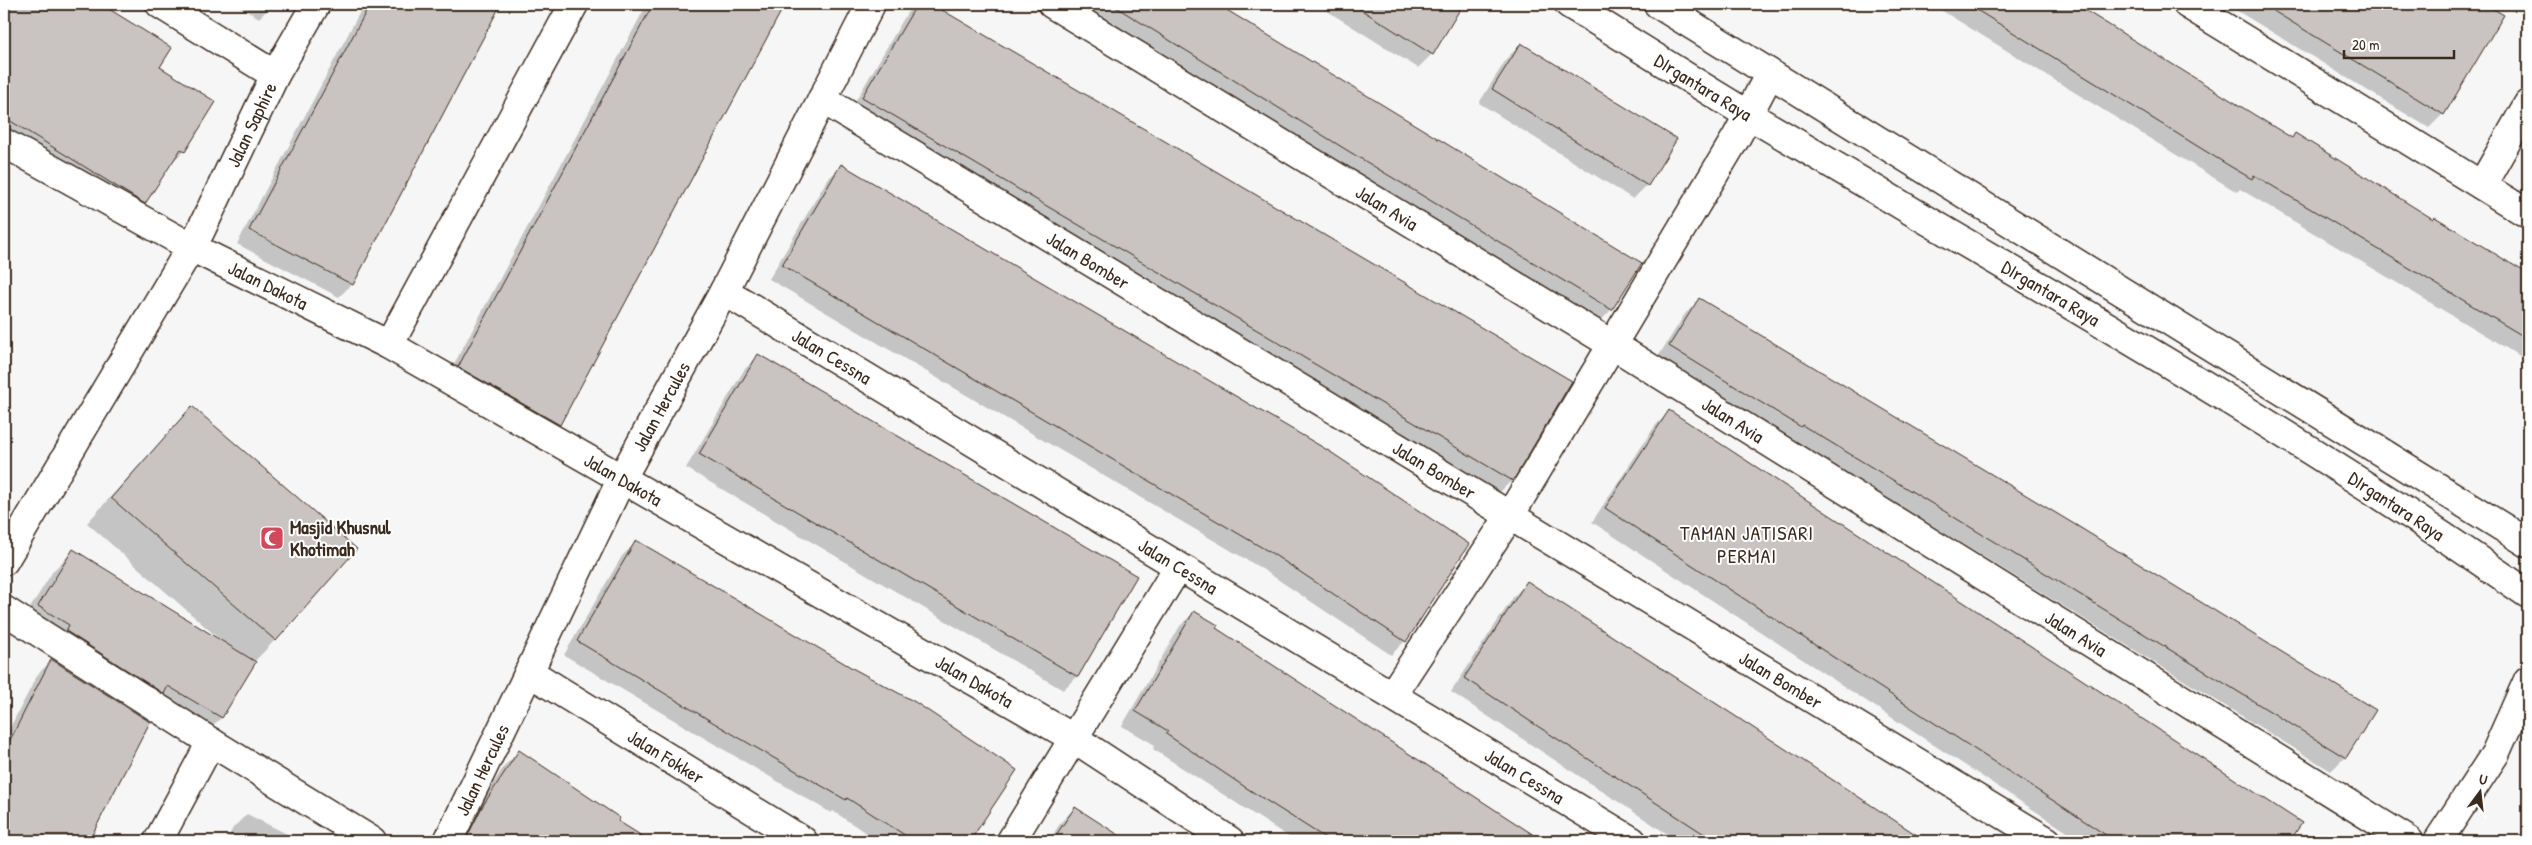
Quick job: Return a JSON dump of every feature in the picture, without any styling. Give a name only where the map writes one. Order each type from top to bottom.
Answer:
[{"type":"street","points":[[160,4],[275,75]]},
{"type":"street","name":"Jalan Saphire","points":[[4,561],[191,247],[275,75],[316,4]]},
{"type":"street","points":[[389,345],[574,4]]},
{"type":"street","name":"Jalan Hercules","points":[[448,841],[622,478],[724,291],[872,4]]},
{"type":"street","name":"Jalan Avia","points":[[1052,4],[1613,345],[2409,841]]},
{"type":"street","name":"DIrgantara Raya","points":[[1569,4],[1748,115],[2162,359],[2457,544],[2528,594]]},
{"type":"street","name":"DIrgantara Raya","points":[[1658,4],[1769,75],[2528,543]]},
{"type":"street","points":[[2187,4],[2528,214]]},
{"type":"street","points":[[1392,695],[1509,517],[1613,345],[1748,115],[1769,75]]},
{"type":"street","name":"Jalan Bomber","points":[[822,99],[1509,517],[2047,841]]},
{"type":"street","points":[[2482,185],[2528,104]]},
{"type":"street","name":"Jalan Dakota","points":[[4,143],[191,247],[389,345],[1075,740],[1230,841]]},
{"type":"street","name":"Jalan Cessna","points":[[724,291],[1632,841]]},
{"type":"street","points":[[2162,359],[2180,328]]},
{"type":"street","points":[[1011,841],[1075,740],[1178,567]]},
{"type":"street","points":[[4,610],[211,742],[372,841]]},
{"type":"street","name":"Jalan Fokker","points":[[529,672],[803,841]]},
{"type":"street","points":[[2438,841],[2495,754],[2528,680]]},
{"type":"street","points":[[158,841],[211,742]]},
{"type":"building","points":[[4,4],[101,4],[172,48],[160,67],[216,102],[185,152],[181,149],[145,204],[4,117]]},
{"type":"building","points":[[370,4],[501,4],[353,285],[249,230]]},
{"type":"building","points":[[653,4],[785,4],[560,425],[458,367]]},
{"type":"building","points":[[917,4],[932,4],[1572,381],[1513,481],[862,97]]},
{"type":"building","points":[[1111,4],[1217,4],[1642,263],[1612,310],[1345,149]]},
{"type":"building","points":[[1352,4],[1463,4],[1433,55]]},
{"type":"building","points":[[1967,4],[2075,4],[2292,138],[2295,133],[2433,219],[2435,217],[2528,274],[2528,339],[2254,175],[2252,179],[2228,165]]},
{"type":"building","points":[[2262,4],[2485,4],[2504,15],[2444,115]]},
{"type":"building","points":[[1521,43],[1677,139],[1648,186],[1492,89]]},
{"type":"building","points":[[841,164],[1329,451],[1469,544],[1406,642],[1273,554],[782,265]]},
{"type":"building","points":[[1699,298],[2079,527],[2376,710],[2346,758],[1944,511],[1802,425],[1801,427],[1669,346]]},
{"type":"building","points":[[758,354],[1137,576],[1078,677],[699,454]]},
{"type":"building","points":[[192,406],[357,549],[276,641],[111,498]]},
{"type":"building","points":[[1669,410],[2302,823],[2290,841],[2115,841],[1605,508]]},
{"type":"building","points":[[636,540],[854,669],[915,702],[1017,770],[970,841],[914,841],[847,798],[846,800],[577,641]]},
{"type":"building","points":[[73,549],[256,662],[222,718],[168,686],[164,694],[66,631],[69,625],[38,606]]},
{"type":"building","points":[[1527,581],[1926,841],[1715,841],[1542,729],[1464,678]]},
{"type":"building","points":[[1194,611],[1218,625],[1216,628],[1543,841],[1330,841],[1245,787],[1166,734],[1168,731],[1135,711]]},
{"type":"building","points":[[51,659],[150,722],[89,841],[4,841],[4,752]]},
{"type":"building","points":[[519,750],[620,818],[618,821],[650,841],[465,841],[482,807]]},
{"type":"building","points":[[1075,807],[1128,841],[1052,841]]},
{"type":"place","name":"Masjid Khusnul Khotimah","points":[[272,538]]},
{"type":"district","name":"TAMAN JATISARI PERMAI","points":[[1747,544]]}]
